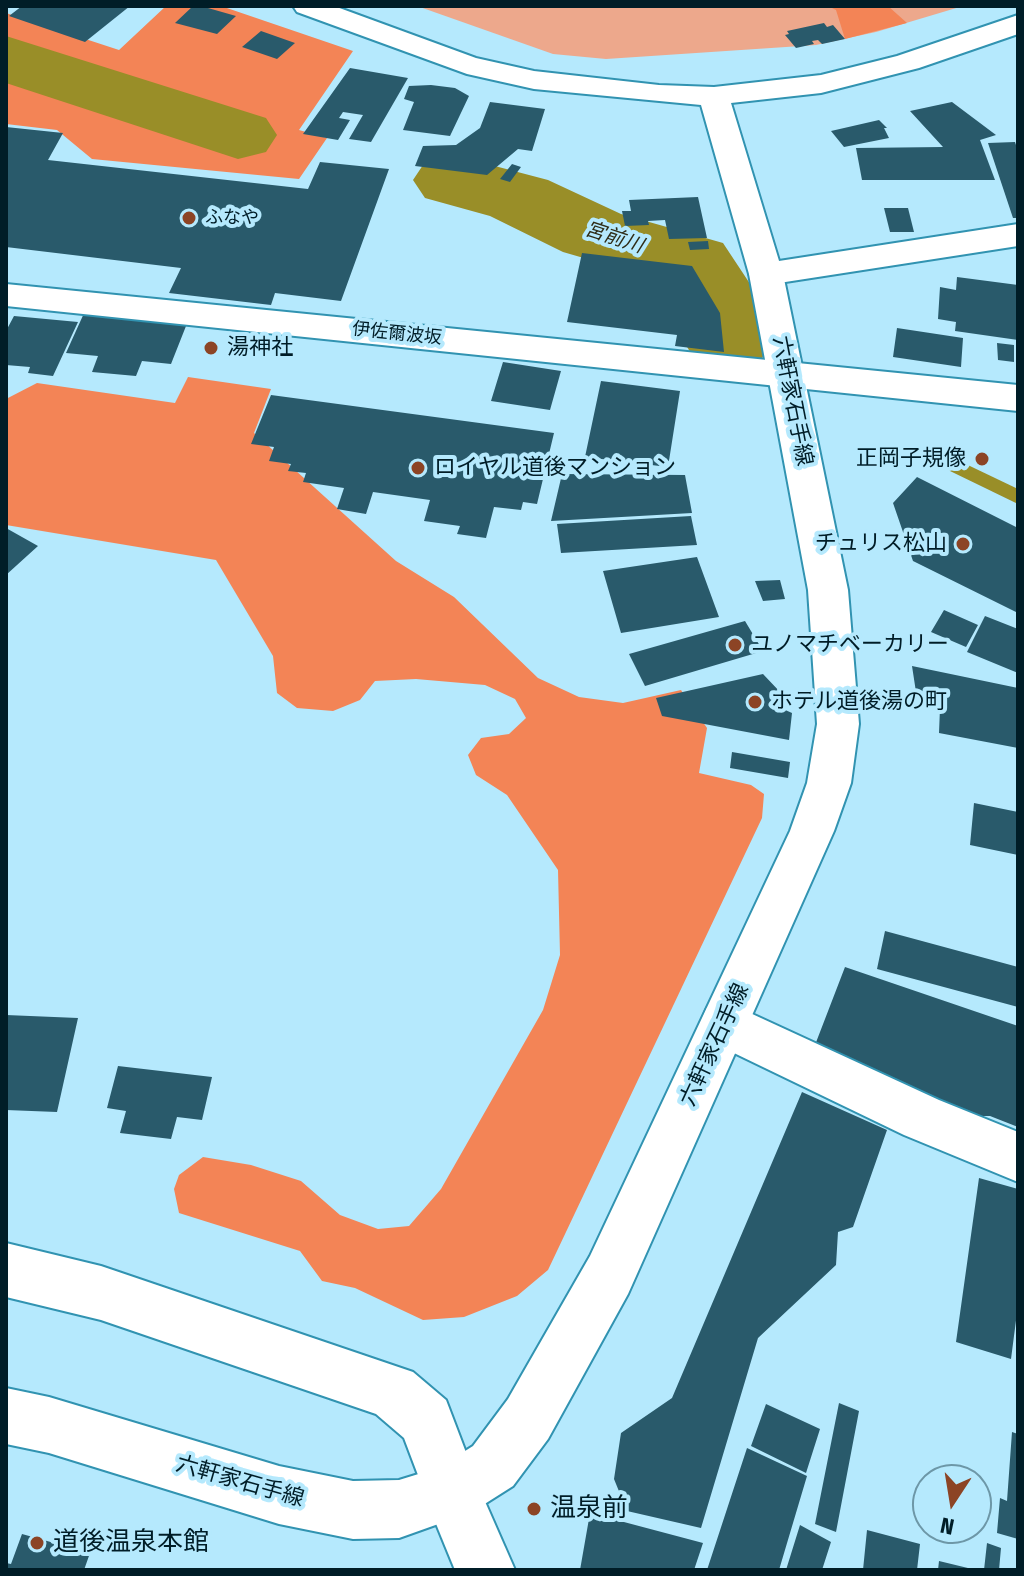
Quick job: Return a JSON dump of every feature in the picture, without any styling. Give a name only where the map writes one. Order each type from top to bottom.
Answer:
[{"type":"main road","points":[[307,6],[467,65],[534,80],[600,90],[714,96],[821,84],[908,62],[1018,24]]},
{"type":"main road","name":"六軒家石手線","points":[[6,1416],[49,1425],[279,1495],[353,1510],[399,1509],[452,1492],[493,1466],[528,1419],[609,1275],[812,831],[829,783],[838,724],[828,590],[788,374],[766,274],[714,96]]},
{"type":"main road","points":[[766,274],[1018,235]]},
{"type":"main road","name":"伊佐爾波坂","points":[[6,295],[1018,398]]},
{"type":"main road","points":[[724,1024],[922,1118],[1018,1157]]},
{"type":"main road","points":[[6,1270],[101,1293],[393,1392],[426,1420],[485,1570]]},
{"type":"shaded area","points":[[166,6],[221,6],[353,51],[299,130],[327,138],[299,179],[92,159],[57,130],[6,124],[6,13],[119,50]]},
{"type":"shaded area","points":[[417,6],[963,6],[876,32],[816,45],[606,59],[553,54]]},
{"type":"shaded area","points":[[828,6],[888,6],[907,23],[845,39],[836,10]]},
{"type":"shaded area","points":[[188,377],[271,389],[254,433],[396,561],[454,597],[538,678],[579,697],[623,703],[681,690],[707,728],[699,773],[751,785],[764,794],[762,818],[548,1270],[517,1296],[464,1317],[423,1320],[355,1288],[322,1281],[300,1251],[179,1213],[174,1189],[179,1175],[203,1157],[251,1165],[301,1181],[340,1215],[378,1229],[409,1226],[441,1189],[543,1010],[560,955],[558,870],[507,795],[476,775],[468,755],[481,738],[509,734],[526,718],[515,699],[485,685],[416,679],[375,681],[360,700],[333,711],[297,708],[277,693],[273,656],[216,560],[6,525],[6,399],[37,383],[175,403]]},
{"type":"shaded area","points":[[926,445],[1018,489],[1018,504],[915,454]]},
{"type":"building","points":[[22,6],[130,6],[85,42],[9,16]]},
{"type":"building","points":[[193,6],[236,16],[217,34],[175,23]]},
{"type":"building","points":[[824,23],[827,27],[833,25],[845,39],[822,44],[818,40],[812,41],[814,44],[796,48],[785,35],[789,34],[787,31]]},
{"type":"building","points":[[261,31],[295,43],[277,59],[242,47]]},
{"type":"building","points":[[350,68],[408,78],[371,142],[349,139],[363,115],[343,112],[339,118],[350,120],[338,140],[303,134]]},
{"type":"building","points":[[409,86],[455,88],[469,96],[450,136],[403,130],[414,102],[404,99]]},
{"type":"building","points":[[490,102],[545,109],[532,151],[518,149],[487,175],[415,166],[423,146],[456,145],[480,128]]},
{"type":"building","points":[[952,102],[996,135],[980,140],[995,180],[862,180],[856,148],[943,147],[910,111]]},
{"type":"building","points":[[879,120],[887,128],[884,128],[889,138],[844,147],[831,131]]},
{"type":"building","name":"ふなや","points":[[6,127],[63,133],[48,160],[308,189],[320,162],[389,169],[341,301],[275,293],[271,305],[169,293],[181,268],[6,247]]},
{"type":"building","points":[[1015,142],[1018,151],[1018,218],[1013,218],[988,143]]},
{"type":"building","points":[[512,164],[521,167],[510,182],[500,179]]},
{"type":"building","points":[[698,197],[707,238],[669,239],[665,220],[648,221],[649,225],[625,226],[622,211],[631,211],[629,200]]},
{"type":"building","points":[[884,208],[908,208],[914,232],[890,232]]},
{"type":"building","points":[[708,241],[709,249],[690,250],[688,242]]},
{"type":"building","points":[[582,253],[692,266],[720,313],[724,352],[675,346],[677,335],[567,322]]},
{"type":"building","points":[[957,277],[1018,285],[1018,340],[955,331],[956,322],[938,319],[940,287],[956,290]]},
{"type":"building","points":[[85,311],[188,321],[171,364],[142,361],[136,376],[92,372],[98,356],[66,353]]},
{"type":"building","points":[[14,316],[78,322],[53,376],[28,373],[30,367],[6,365],[6,331]]},
{"type":"building","points":[[897,328],[963,338],[961,367],[893,357]]},
{"type":"building","points":[[997,343],[1014,345],[1014,362],[998,360]]},
{"type":"building","points":[[503,362],[561,371],[550,410],[491,401]]},
{"type":"building","points":[[601,381],[680,391],[668,467],[585,457]]},
{"type":"building","name":"ロイヤル道後マンション","points":[[271,395],[554,433],[537,504],[523,502],[521,510],[494,507],[486,538],[457,534],[460,526],[424,521],[430,500],[373,492],[366,514],[337,509],[344,488],[303,482],[306,473],[288,471],[291,464],[269,461],[274,447],[251,444]]},
{"type":"building","points":[[562,474],[685,475],[692,513],[551,521]]},
{"type":"building","name":"チュリス松山","points":[[917,477],[1018,528],[1018,613],[913,561],[893,503]]},
{"type":"building","points":[[691,516],[697,545],[561,553],[557,524]]},
{"type":"building","points":[[6,528],[38,546],[6,575]]},
{"type":"building","points":[[697,557],[719,617],[621,633],[603,571]]},
{"type":"building","points":[[780,580],[785,599],[763,601],[755,581]]},
{"type":"building","points":[[944,610],[978,625],[966,647],[931,632]]},
{"type":"building","points":[[985,616],[1018,629],[1018,673],[967,652]]},
{"type":"building","points":[[745,621],[763,651],[645,686],[629,654]]},
{"type":"building","points":[[912,666],[1018,688],[1018,748],[939,733],[940,708],[918,705]]},
{"type":"building","points":[[763,674],[781,693],[783,709],[792,713],[789,740],[662,716],[656,698]]},
{"type":"building","points":[[732,752],[790,762],[788,778],[730,768]]},
{"type":"building","points":[[974,803],[1018,812],[1018,855],[970,845]]},
{"type":"building","points":[[885,931],[1018,967],[1018,1007],[877,969]]},
{"type":"building","points":[[845,967],[1018,1026],[1018,1127],[990,1116],[968,1116],[815,1045]]},
{"type":"building","points":[[6,1015],[78,1018],[57,1112],[6,1110]]},
{"type":"building","points":[[118,1066],[212,1077],[202,1120],[177,1117],[171,1139],[120,1133],[126,1111],[107,1108]]},
{"type":"building","points":[[802,1092],[887,1130],[853,1227],[838,1232],[836,1265],[758,1338],[701,1528],[627,1511],[614,1479],[621,1433],[672,1398]]},
{"type":"building","points":[[979,1178],[1018,1189],[1018,1305],[1011,1359],[956,1342]]},
{"type":"building","points":[[839,1403],[859,1411],[836,1532],[815,1524]]},
{"type":"building","points":[[766,1404],[820,1429],[806,1473],[751,1446]]},
{"type":"building","points":[[1012,1432],[1018,1434],[1018,1539],[997,1533],[1000,1498],[1007,1501]]},
{"type":"building","points":[[747,1448],[807,1476],[779,1570],[707,1570]]},
{"type":"building","points":[[590,1513],[703,1543],[694,1570],[580,1570]]},
{"type":"building","points":[[800,1525],[831,1542],[822,1570],[786,1570]]},
{"type":"building","points":[[867,1530],[920,1544],[917,1570],[863,1570]]},
{"type":"building","name":"道後温泉本館","points":[[22,1534],[90,1553],[84,1570],[6,1570],[6,1563],[11,1564]]},
{"type":"building","points":[[987,1544],[1001,1548],[999,1570],[984,1570]]},
{"type":"building","points":[[939,1561],[972,1569],[972,1570],[938,1570]]},
{"type":"waterway","name":"宮前川","points":[[6,58],[238,135]]},
{"type":"waterway","name":"宮前川","points":[[453,180],[519,198],[592,233],[693,262],[725,311],[728,342]]},
{"type":"place","name":"ふなや","points":[[189,218]]},
{"type":"place","name":"湯神社","points":[[211,348]]},
{"type":"place","name":"正岡子規像","points":[[982,459]]},
{"type":"place","name":"ロイヤル道後マンション","points":[[418,468]]},
{"type":"place","name":"チュリス松山","points":[[963,544]]},
{"type":"place","name":"ユノマチベーカリー","points":[[735,645]]},
{"type":"place","name":"ホテル道後湯の町","points":[[755,702]]},
{"type":"place","name":"温泉前","points":[[534,1509]]},
{"type":"place","name":"道後温泉本館","points":[[37,1543]]}]
